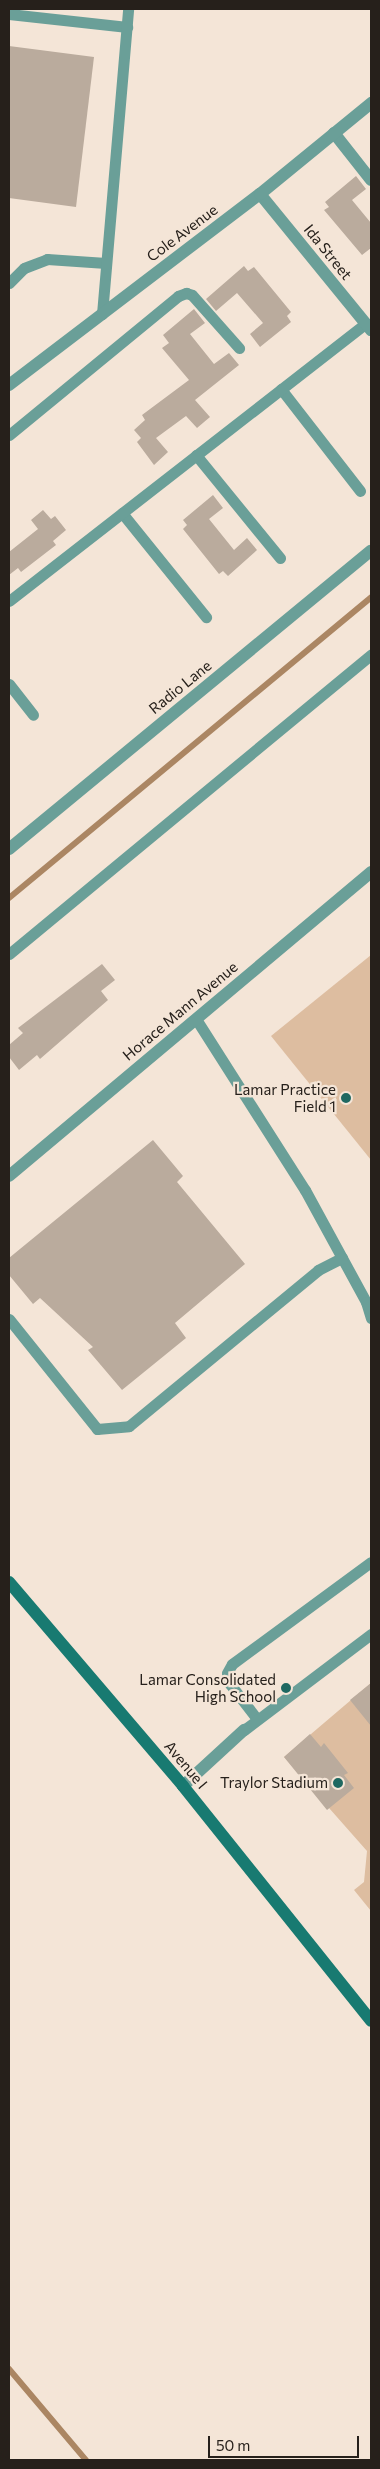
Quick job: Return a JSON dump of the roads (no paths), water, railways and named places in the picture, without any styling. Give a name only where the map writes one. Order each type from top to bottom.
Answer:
[{"type":"main road","name":"Avenue I","points":[[9,1582],[183,1786],[371,2021]]},
{"type":"street","name":"Cole Avenue","points":[[9,385],[260,194],[371,103]]},
{"type":"street","points":[[334,133],[371,180]]},
{"type":"street","name":"Ida Street","points":[[260,194],[368,327]]},
{"type":"street","name":"Radio Lane","points":[[9,849],[371,551]]},
{"type":"street","name":"Horace Mann Avenue","points":[[9,1176],[196,1019],[370,877]]},
{"type":"street","points":[[183,1786],[244,1730]]},
{"type":"lane","points":[[102,314],[128,9]]},
{"type":"lane","points":[[9,14],[127,27]]},
{"type":"lane","points":[[9,283],[24,268],[47,259],[106,263]]},
{"type":"lane","points":[[9,435],[178,296],[192,295],[239,348]]},
{"type":"lane","points":[[9,601],[280,389],[368,327]]},
{"type":"lane","points":[[280,389],[360,491]]},
{"type":"lane","points":[[196,455],[280,558]]},
{"type":"lane","points":[[122,513],[206,617]]},
{"type":"lane","points":[[9,954],[371,655]]},
{"type":"lane","points":[[9,684],[33,715]]},
{"type":"lane","points":[[196,1019],[305,1190],[342,1258],[371,1318]]},
{"type":"lane","points":[[9,1319],[97,1428],[128,1426],[318,1270],[342,1258]]},
{"type":"lane","points":[[257,1719],[230,1684],[227,1673],[232,1664],[371,1562]]},
{"type":"lane","points":[[244,1730],[371,1634]]},
{"type":"waterway","points":[[9,898],[371,597]]},
{"type":"waterway","points":[[9,2369],[86,2460]]},
{"type":"place","name":"Lamar Practice Field 1","points":[[346,1098]]},
{"type":"place","name":"Lamar Consolidated High School","points":[[286,1688]]},
{"type":"place","name":"Traylor Stadium","points":[[338,1783]]}]
